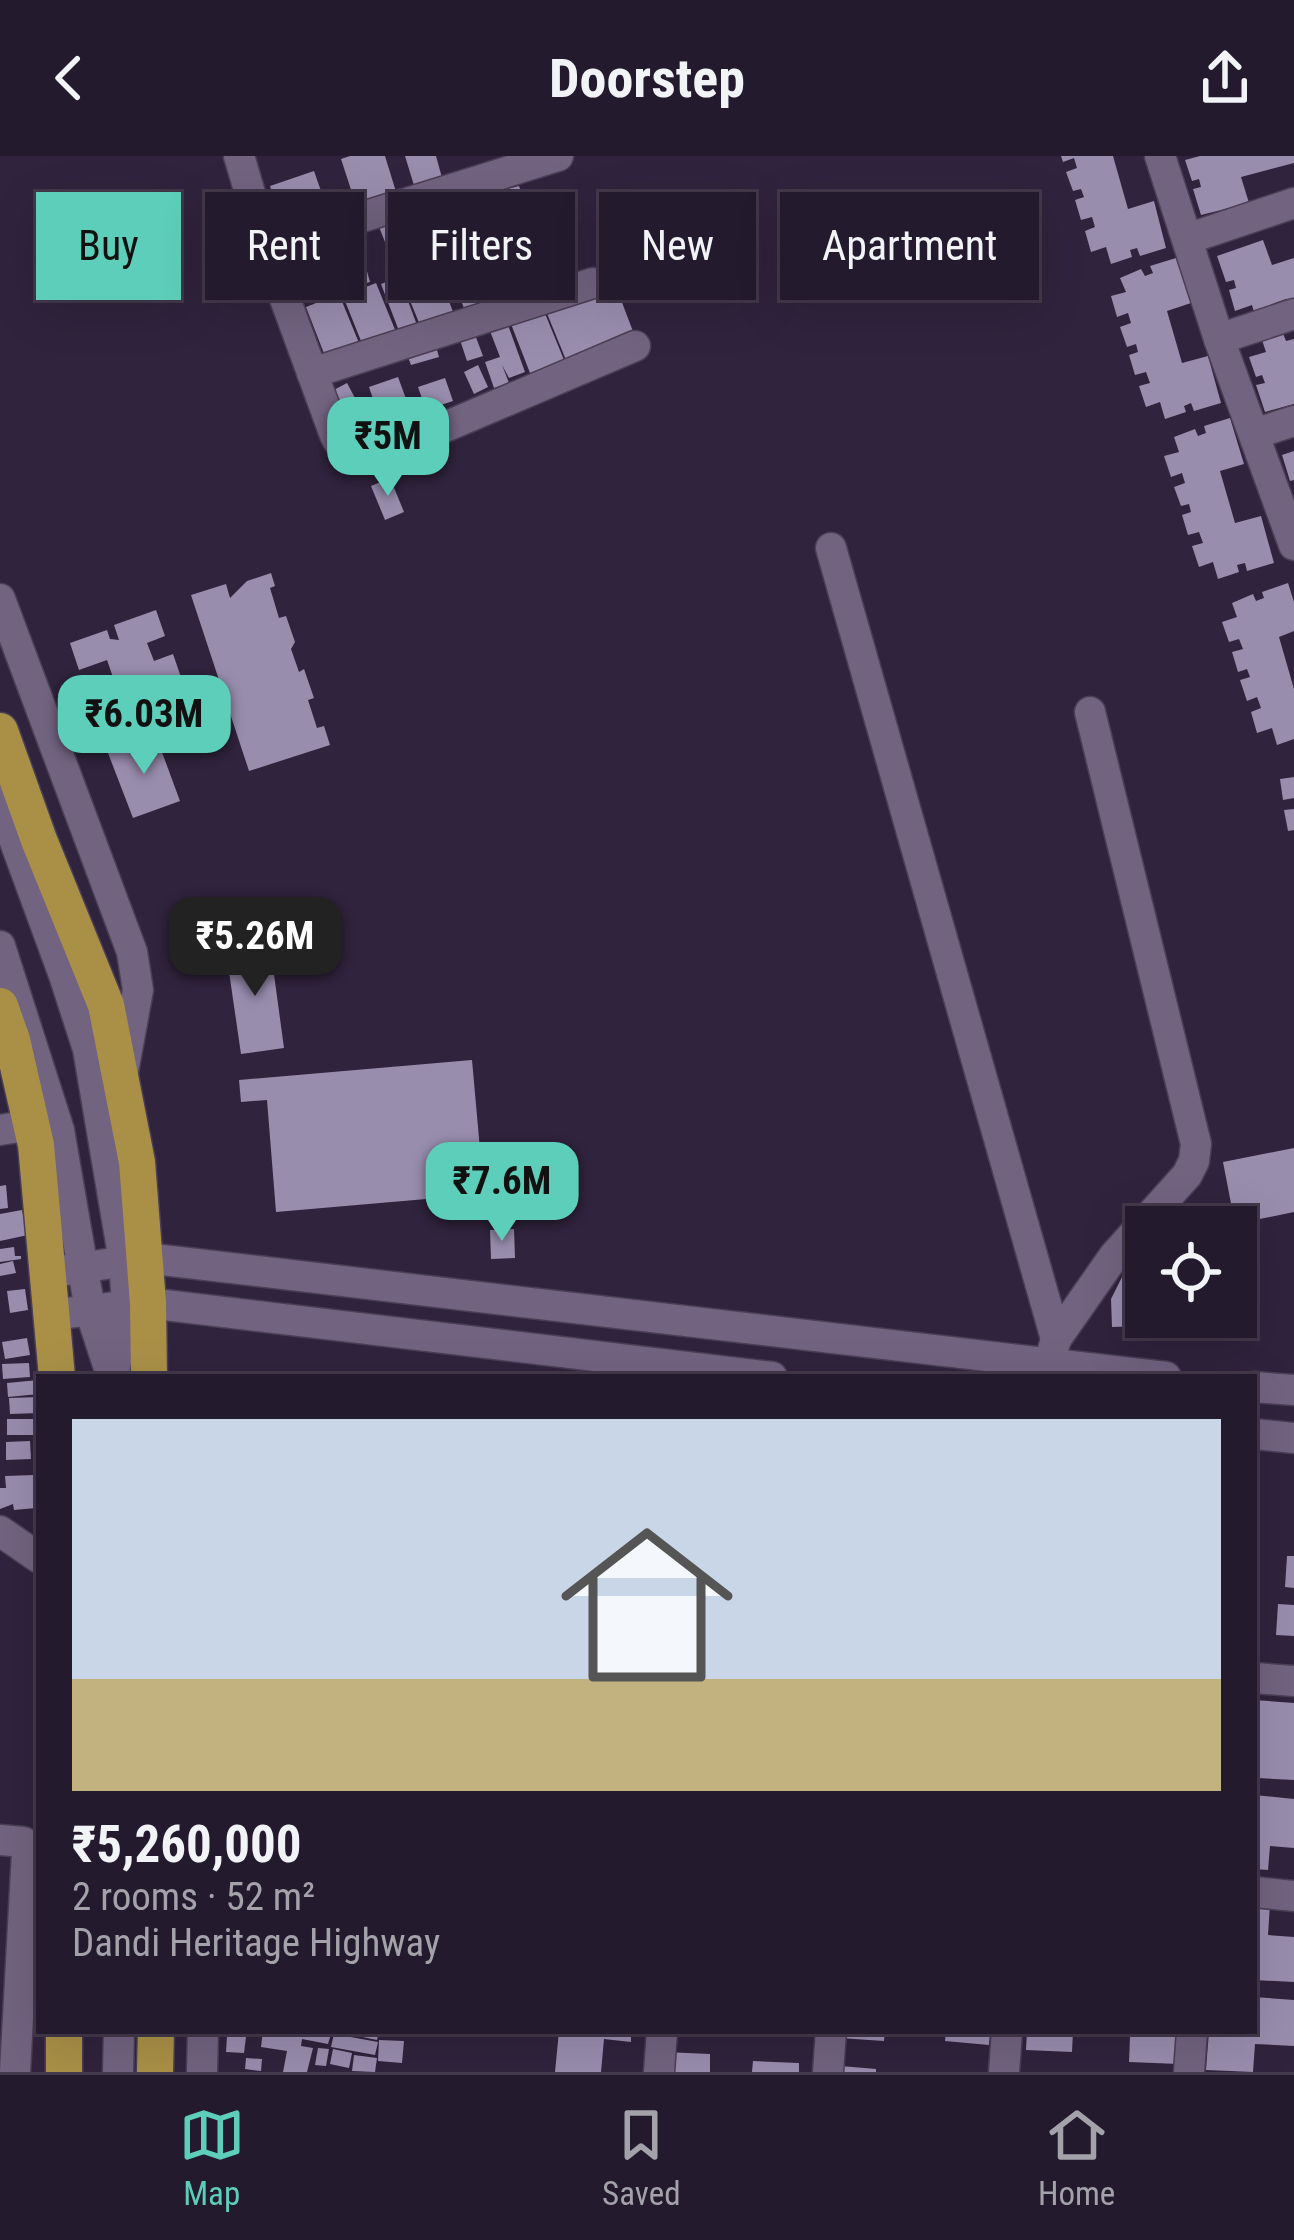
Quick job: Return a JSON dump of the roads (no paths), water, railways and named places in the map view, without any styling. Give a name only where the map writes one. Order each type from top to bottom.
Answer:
[{"type":"highway","points":[[0,731],[106,1005],[137,1162],[135,1260],[149,1374]]},
{"type":"highway","points":[[0,1006],[12,1040],[15,1116],[36,1145],[57,1374]]},
{"type":"highway","points":[[64,2034],[64,2072]]},
{"type":"highway","points":[[155,2072],[156,2034]]},
{"type":"street","points":[[239,156],[250,192]]},
{"type":"street","points":[[364,216],[558,156]]},
{"type":"street","points":[[1160,156],[1219,339],[1293,538]]},
{"type":"street","points":[[1187,239],[1294,203]]},
{"type":"street","points":[[312,373],[593,284]]},
{"type":"street","points":[[285,300],[340,447],[362,457],[384,453],[635,346]]},
{"type":"street","points":[[1219,339],[1294,314]]},
{"type":"street","points":[[1254,434],[1294,421]]},
{"type":"street","points":[[831,548],[1051,1360]]},
{"type":"street","points":[[0,599],[131,952],[138,990],[121,1082]]},
{"type":"street","points":[[1051,1360],[1114,1256],[1187,1175],[1196,1144],[1090,712]]},
{"type":"street","points":[[0,801],[88,1049],[135,1260]]},
{"type":"street","points":[[0,946],[59,1130],[90,1310],[112,1374]]},
{"type":"street","points":[[48,1273],[135,1260],[1146,1374]]},
{"type":"street","points":[[367,1329],[371,1284]]},
{"type":"street","points":[[114,1374],[138,1304]]},
{"type":"street","points":[[51,1315],[138,1304],[714,1374]]},
{"type":"street","points":[[1257,1387],[1294,1390]]},
{"type":"street","points":[[1257,1434],[1294,1438]]},
{"type":"street","points":[[0,1532],[36,1556]]},
{"type":"street","points":[[1257,1678],[1294,1682]]},
{"type":"street","points":[[3,1840],[23,1842],[27,1852],[15,2072]]},
{"type":"street","points":[[1257,1892],[1294,1896]]},
{"type":"street","points":[[118,2072],[119,2034]]},
{"type":"street","points":[[202,2072],[203,2034]]},
{"type":"street","points":[[658,2072],[662,2034]]},
{"type":"street","points":[[828,2072],[831,2034]]},
{"type":"street","points":[[1004,2072],[1007,2034]]},
{"type":"street","points":[[1190,2072],[1192,2034]]}]
